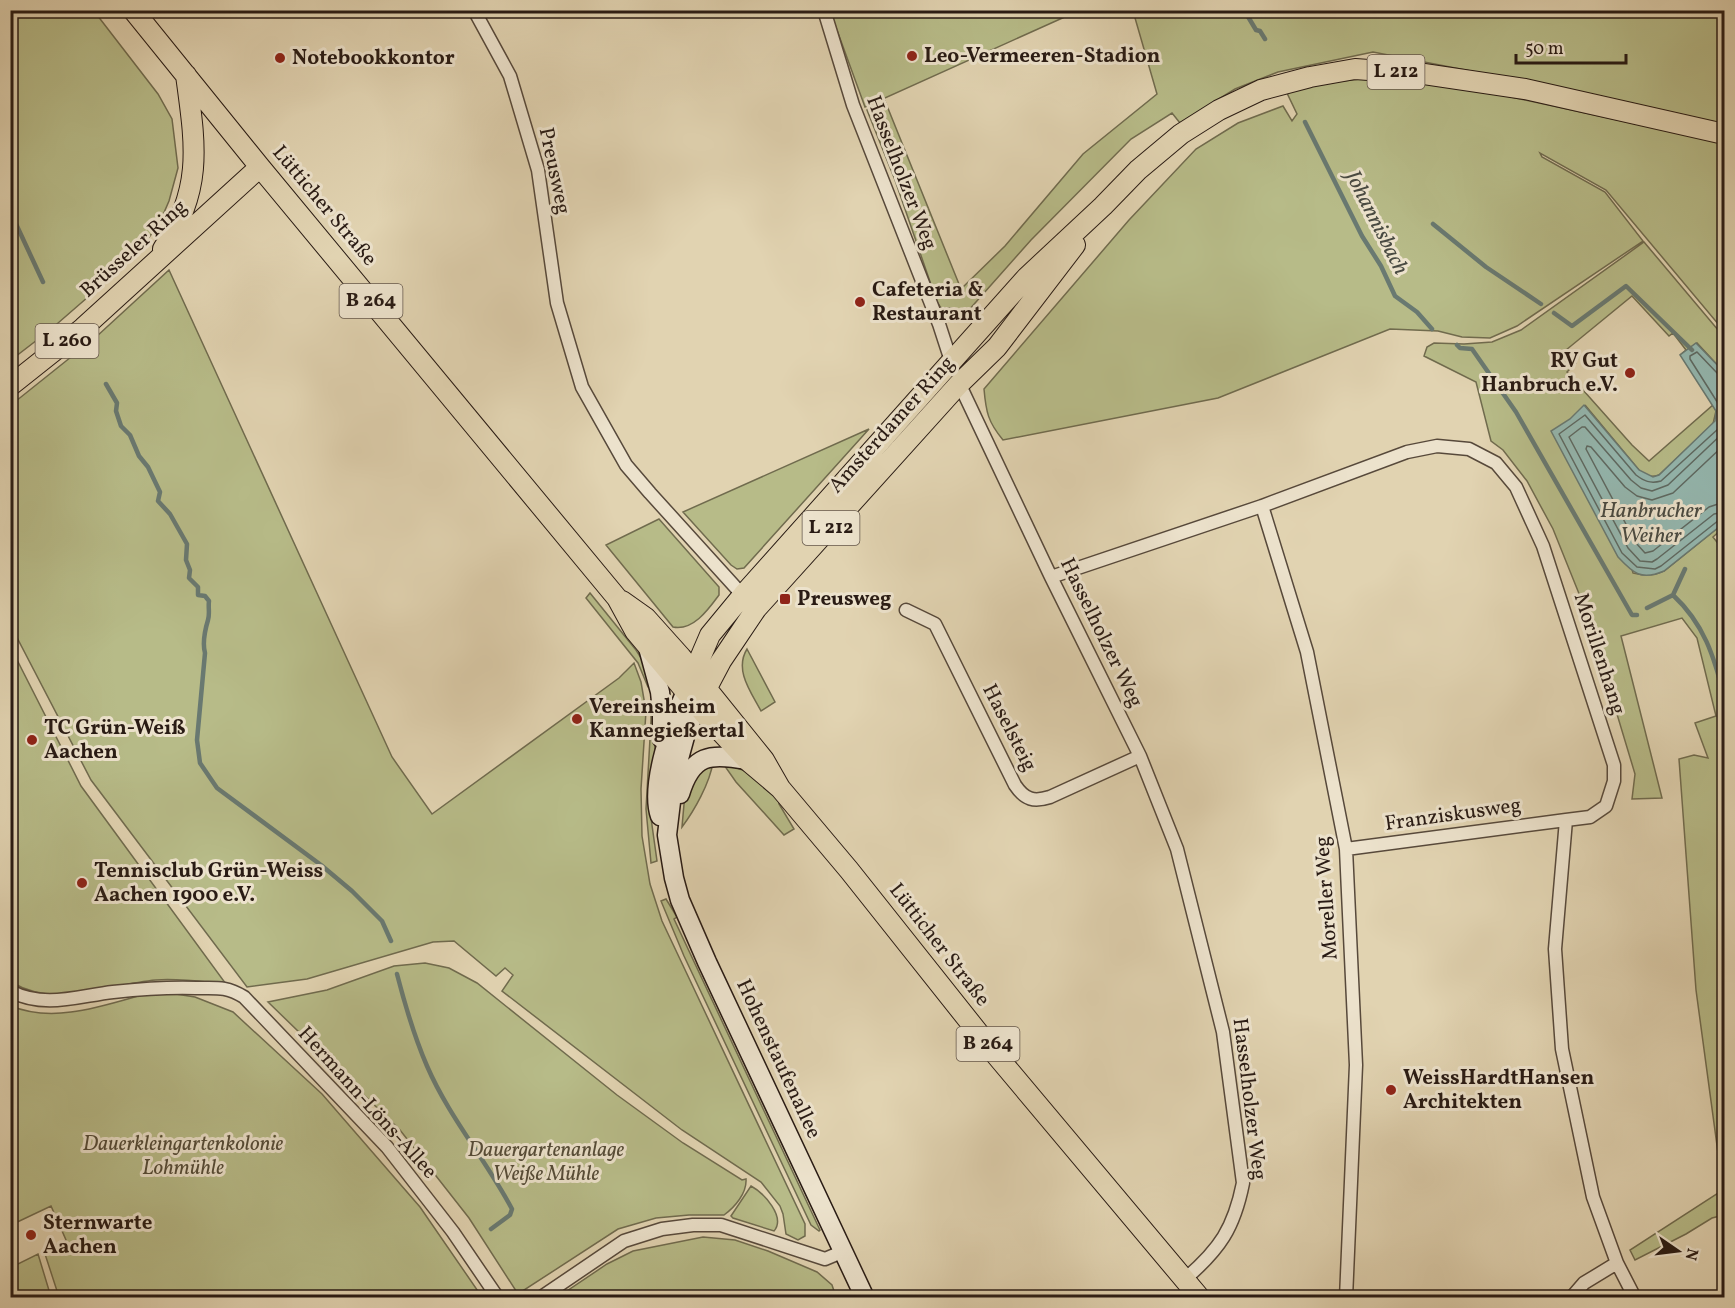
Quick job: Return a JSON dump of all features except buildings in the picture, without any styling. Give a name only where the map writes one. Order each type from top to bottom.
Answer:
[{"type":"main road","name":"Lütticher Straße","points":[[133,10],[260,167],[617,597],[634,631],[696,689],[764,760],[780,788]]},
{"type":"main road","name":"Amsterdamer Ring","points":[[696,689],[721,661],[750,602],[848,475],[1027,277],[1138,170],[1181,134],[1219,110],[1261,90],[1310,77],[1355,69],[1424,74],[1525,89],[1725,134]]},
{"type":"main road","points":[[149,270],[173,233],[188,199],[195,164],[193,125],[186,75]]},
{"type":"main road","name":"Brüsseler Ring","points":[[10,386],[83,328],[260,167]]},
{"type":"main road","name":"Amsterdamer Ring","points":[[750,602],[997,347],[1103,206]]},
{"type":"main road","name":"Lütticher Straße","points":[[617,597],[646,618],[747,760],[780,788],[849,870],[996,1055],[1200,1298]]},
{"type":"main road","points":[[646,644],[663,711],[661,763]]},
{"type":"main road","name":"Hohenstaufenallee","points":[[696,689],[678,711],[661,763],[658,809],[667,832],[680,900],[866,1298]]},
{"type":"main road","name":"Hohenstaufenallee","points":[[667,832],[674,777],[696,689]]},
{"type":"main road","points":[[667,832],[677,810],[687,774],[694,766],[713,756],[747,760]]},
{"type":"street","name":"Preusweg","points":[[474,10],[510,76],[538,170],[557,303],[582,387],[626,465],[750,602]]},
{"type":"street","name":"Hasselholzer Weg","points":[[824,10],[853,105],[939,324],[959,384],[1140,756],[1177,849],[1221,1020],[1243,1183],[1231,1226],[1216,1248],[1185,1279]]},
{"type":"street","name":"Morillenhang","points":[[1051,576],[1262,506],[1407,452],[1437,446],[1469,449],[1496,463],[1516,487],[1543,546],[1614,765],[1614,781],[1606,806],[1590,817],[1566,820]]},
{"type":"street","name":"Moreller Weg","points":[[1262,506],[1307,651],[1346,849],[1356,1065],[1346,1298]]},
{"type":"street","name":"Haselsteig","points":[[906,610],[934,624],[1016,785],[1021,794],[1030,800],[1039,801],[1050,797],[1140,756]]},
{"type":"street","name":"Franziskusweg","points":[[1346,849],[1566,820]]},
{"type":"street","points":[[1566,820],[1555,950],[1562,1049],[1593,1197],[1617,1263],[1635,1298]]},
{"type":"street","name":"Hermann-Löns-Allee","points":[[10,991],[43,1001],[67,1001],[93,994],[158,987],[230,989],[244,997],[387,1147],[453,1232],[498,1298]]},
{"type":"street","points":[[540,1298],[624,1241],[672,1228],[721,1225],[825,1259],[844,1251]]},
{"type":"street","points":[[1571,1298],[1584,1283],[1617,1263]]},
{"type":"green space","points":[[11,10],[94,11],[158,94],[172,119],[178,168],[169,201],[159,224],[134,257],[50,330],[11,360]]},
{"type":"green space","name":"Leo-Vermeeren-Stadion","points":[[830,10],[1078,11],[865,107]]},
{"type":"green space","points":[[1133,11],[1724,11],[1724,124],[1604,97],[1373,52],[1278,72],[1235,89],[1180,123],[1172,113],[1131,139],[1031,240],[960,320],[952,308],[941,308],[937,302],[895,180],[867,110],[885,101],[961,289],[1005,246],[1083,154],[1157,94]]},
{"type":"green space","points":[[1361,79],[1421,81],[1497,94],[1724,143],[1724,331],[1606,190],[1540,153],[1542,157],[1605,192],[1643,241],[1517,326],[1490,338],[1462,337],[1438,331],[1390,329],[1218,398],[1003,440],[989,416],[984,389],[1129,220],[1196,149],[1238,123],[1283,106],[1292,121],[1297,114],[1286,91],[1323,83]]},
{"type":"green space","points":[[1644,242],[1724,337],[1724,372],[1697,343],[1680,355],[1686,350],[1673,333],[1669,336],[1632,296],[1566,350],[1576,363],[1567,372],[1649,461],[1713,405],[1716,411],[1713,424],[1659,475],[1651,476],[1639,470],[1585,405],[1633,573],[1649,575],[1664,571],[1724,523],[1724,527],[1713,537],[1724,551],[1724,1215],[1712,1218],[1635,1260],[1630,1250],[1723,1190],[1696,990],[1679,759],[1694,755],[1708,758],[1695,723],[1716,716],[1697,638],[1682,618],[1621,636],[1662,798],[1632,799],[1635,774],[1586,611],[1553,529],[1527,481],[1503,450],[1491,441],[1476,382],[1424,356],[1427,347],[1434,343],[1492,342],[1521,330]]},
{"type":"green space","points":[[169,270],[392,757],[432,814],[619,678],[634,663],[641,682],[646,711],[641,789],[642,836],[650,884],[662,921],[805,1224],[805,1236],[798,1240],[786,1234],[780,1206],[761,1182],[682,1130],[502,991],[513,975],[505,968],[496,976],[454,941],[433,942],[307,979],[247,987],[91,780],[11,626],[11,405],[96,337]]},
{"type":"green space","points":[[869,429],[744,568],[737,569],[731,565],[683,512]]},
{"type":"green space","points":[[659,519],[719,587],[719,595],[705,613],[687,626],[673,627],[606,545]]},
{"type":"green space","points":[[590,593],[636,650],[643,661],[654,690],[648,687],[638,663],[586,598]]},
{"type":"green space","name":"Tennisclub Grün-Weiss Aachen 1900 e.V.","points":[[10,646],[81,786],[226,984],[156,980],[65,995],[29,990],[11,982]]},
{"type":"green space","points":[[747,649],[775,702],[761,711],[743,673],[743,657]]},
{"type":"green space","points":[[656,698],[651,818],[657,861],[651,863],[646,809],[651,700]]},
{"type":"green space","points":[[713,762],[709,779],[701,796],[682,827],[685,793],[692,776]]},
{"type":"green space","points":[[722,762],[750,773],[778,797],[779,804],[794,829],[784,835],[736,782]]},
{"type":"green space","points":[[666,899],[677,917],[674,919],[819,1231],[811,1225],[684,956],[661,901]]},
{"type":"green space","name":"Dauergartenanlage Weiße Mühle","points":[[425,963],[449,968],[477,983],[617,1095],[683,1143],[742,1180],[746,1179],[745,1189],[736,1204],[724,1215],[656,1218],[618,1229],[518,1294],[469,1218],[400,1130],[268,1002],[327,990],[394,966]]},
{"type":"green space","name":"Dauerkleingartenkolonie Lohmühle","points":[[156,991],[195,997],[233,1012],[322,1094],[420,1207],[482,1297],[59,1297],[44,1251],[66,1240],[51,1206],[11,1225],[11,1006],[29,1011],[65,1013],[102,1006]]},
{"type":"green space","points":[[751,1186],[772,1206],[777,1219],[774,1231],[731,1216]]},
{"type":"green space","points":[[703,1237],[735,1240],[817,1272],[832,1285],[836,1297],[558,1297],[607,1264],[633,1251]]},
{"type":"green space","points":[[38,1254],[51,1297],[11,1297],[11,1264],[12,1267]]},
{"type":"water","name":"Hanbrucher Weiher","points":[[1696,343],[1724,372],[1724,523],[1664,571],[1649,575],[1638,574],[1618,557],[1551,431],[1570,419],[1584,405],[1639,470],[1653,477],[1659,475],[1715,421],[1716,411],[1680,355]]},
{"type":"waterway","name":"Johannisbach","points":[[1244,10],[1256,30],[1260,31],[1265,39]]},
{"type":"waterway","name":"Johannisbach","points":[[1305,122],[1395,296],[1417,312],[1432,329]]},
{"type":"waterway","points":[[10,211],[43,282]]},
{"type":"waterway","points":[[1433,224],[1486,267],[1541,304]]},
{"type":"waterway","points":[[1554,313],[1572,326],[1626,286],[1692,350]]},
{"type":"waterway","name":"Johannisbach","points":[[1457,345],[1460,348],[1472,349],[1516,412],[1632,615],[1637,615]]},
{"type":"waterway","points":[[106,384],[117,403],[116,411],[121,426],[130,435],[139,456],[148,467],[160,492],[158,501],[170,514],[187,544],[186,560],[190,570],[189,578],[198,587],[198,595],[205,596],[209,601],[197,740],[200,763],[217,788],[321,865],[352,891],[382,921],[391,941]]},
{"type":"waterway","points":[[1673,595],[1685,569]]},
{"type":"waterway","name":"Johannisbach","points":[[1647,608],[1673,595],[1684,606],[1706,641],[1724,696]]},
{"type":"waterway","points":[[397,974],[414,1032],[436,1085],[512,1209],[510,1215],[491,1229]]},
{"type":"place","name":"Leo-Vermeeren-Stadion","points":[[912,56]]},
{"type":"place","name":"Notebookkontor","points":[[280,58]]},
{"type":"place","name":"Cafeteria & Restaurant","points":[[860,302]]},
{"type":"place","name":"RV Gut Hanbruch e.V.","points":[[1630,373]]},
{"type":"place","name":"Preusweg","points":[[785,599]]},
{"type":"place","name":"Vereinsheim Kannegießertal","points":[[577,719]]},
{"type":"place","name":"TC Grün-Weiß Aachen","points":[[32,740]]},
{"type":"place","name":"Tennisclub Grün-Weiss Aachen 1900 e.V.","points":[[82,883]]},
{"type":"place","name":"WeissHardtHansen Architekten","points":[[1391,1090]]},
{"type":"place","name":"Sternwarte Aachen","points":[[31,1235]]}]
